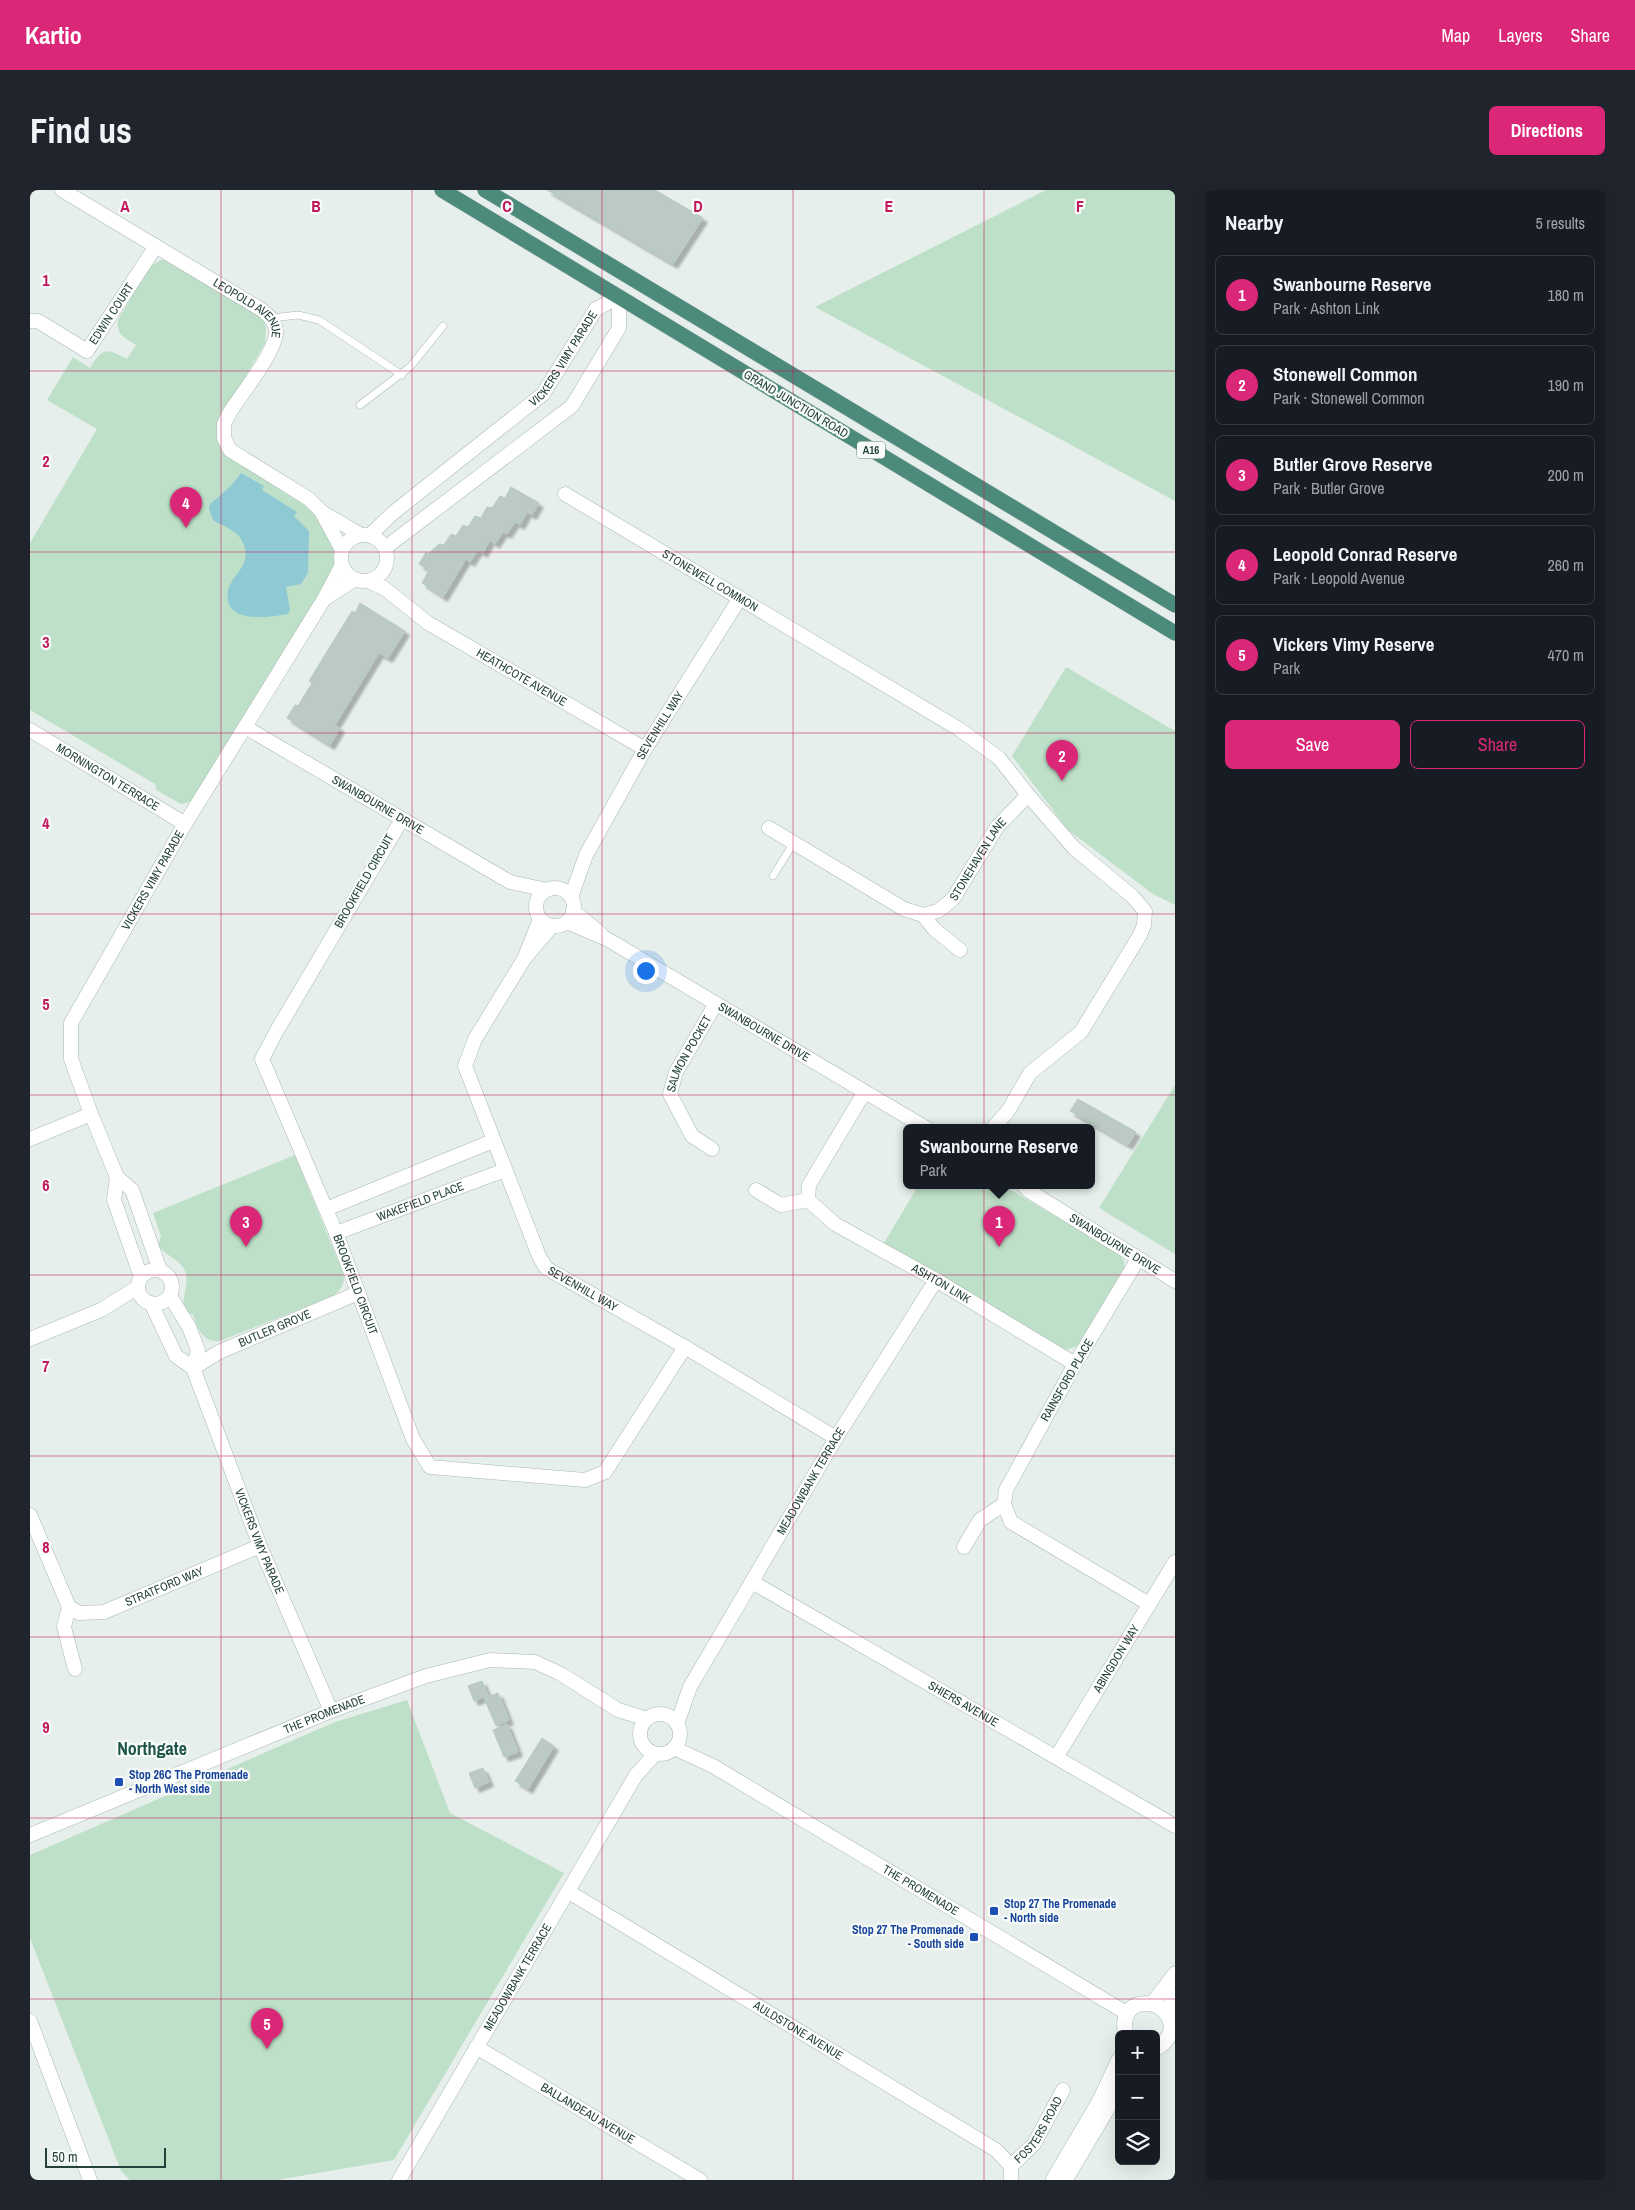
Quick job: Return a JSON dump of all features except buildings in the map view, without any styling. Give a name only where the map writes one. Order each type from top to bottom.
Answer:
[{"type":"highway","name":"GRAND JUNCTION ROAD","points":[[442,190],[1175,633]]},
{"type":"highway","name":"GRAND JUNCTION ROAD","points":[[485,190],[1175,605]]},
{"type":"highway","points":[[619,297],[631,278]]},
{"type":"main road","points":[[1153,2003],[1175,1974]]},
{"type":"main road","points":[[1169,2033],[1175,1995]]},
{"type":"main road","points":[[1126,2030],[1125,2021],[1128,2014],[1140,2004],[1153,2003],[1160,2006],[1169,2033]]},
{"type":"main road","points":[[1053,2180],[1099,2102],[1115,2068]]},
{"type":"main road","points":[[1065,2180],[1115,2096]]},
{"type":"street","name":"LEOPOLD AVENUE","points":[[62,190],[262,310],[272,318],[276,331],[273,345],[230,412],[224,424],[224,438],[230,450],[309,499],[322,512],[342,550]]},
{"type":"street","name":"EDWIN COURT","points":[[30,321],[38,321],[87,351],[156,246]]},
{"type":"street","name":"VICKERS VIMY PARADE","points":[[366,535],[543,394],[596,309],[619,297],[620,328],[572,406],[386,556]]},
{"type":"street","name":"STONEWELL COMMON","points":[[565,494],[958,729],[999,758],[1074,848],[1132,896],[1145,911],[1144,925],[1081,1032],[1030,1073],[1008,1111],[997,1124]]},
{"type":"street","name":"LEOPOLD AVENUE","points":[[322,512],[366,535]]},
{"type":"street","points":[[366,535],[381,543],[386,556],[380,574],[362,580],[345,571],[342,565],[342,550],[350,540],[366,535]]},
{"type":"street","name":"HEATHCOTE AVENUE","points":[[386,556],[391,579],[404,602]]},
{"type":"street","name":"VICKERS VIMY PARADE","points":[[160,1270],[132,1190],[117,1177],[71,1059],[71,1023],[185,824],[324,599],[342,565]]},
{"type":"street","name":"VICKERS VIMY PARADE","points":[[324,599],[362,580]]},
{"type":"street","name":"HEATHCOTE AVENUE","points":[[362,580],[384,588],[428,622],[644,749]]},
{"type":"street","name":"SEVENHILL WAY","points":[[571,897],[586,854],[644,749],[740,598]]},
{"type":"street","name":"SWANBOURNE DRIVE","points":[[245,727],[510,882],[542,917]]},
{"type":"street","name":"MORNINGTON TERRACE","points":[[30,730],[185,824]]},
{"type":"street","name":"STONEHAVEN LANE","points":[[923,916],[938,912],[953,900],[997,827],[1028,795]]},
{"type":"street","name":"BROOKFIELD CIRCUIT","points":[[402,818],[262,1059],[336,1233],[413,1439],[430,1467],[585,1480],[606,1472],[685,1347]]},
{"type":"street","points":[[769,828],[904,909],[923,916],[934,929],[960,950]]},
{"type":"street","name":"SEVENHILL WAY","points":[[552,889],[586,854]]},
{"type":"street","name":"SWANBOURNE DRIVE","points":[[510,882],[552,889]]},
{"type":"street","points":[[552,889],[562,890],[571,897],[570,917],[562,925],[542,917],[541,894],[552,889]]},
{"type":"street","name":"SEVENHILL WAY","points":[[542,917],[524,959],[475,1039],[465,1066],[539,1256],[546,1268],[685,1347],[836,1438]]},
{"type":"street","name":"SWANBOURNE DRIVE","points":[[570,917],[917,1124]]},
{"type":"street","name":"SALMON POCKET","points":[[712,1149],[692,1136],[670,1094],[676,1072],[715,1005]]},
{"type":"street","points":[[756,1190],[781,1205],[808,1200],[809,1184],[864,1093]]},
{"type":"street","name":"STONEWELL COMMON","points":[[1005,1124],[1008,1111]]},
{"type":"street","points":[[30,1139],[91,1114]]},
{"type":"street","points":[[326,1209],[493,1141]]},
{"type":"street","name":"WAKEFIELD PLACE","points":[[336,1233],[505,1170]]},
{"type":"street","name":"VICKERS VIMY PARADE","points":[[117,1177],[114,1200],[139,1282]]},
{"type":"street","name":"SWANBOURNE DRIVE","points":[[1028,1189],[1175,1281]]},
{"type":"street","name":"ASHTON LINK","points":[[808,1200],[835,1224],[936,1280],[1075,1364]]},
{"type":"street","name":"RAINSFORD PLACE","points":[[1004,1504],[1010,1483],[1075,1364],[1138,1259]]},
{"type":"street","points":[[30,1339],[100,1310],[148,1302],[162,1303],[170,1296],[172,1280],[165,1272],[149,1270],[139,1282],[100,1310]]},
{"type":"street","name":"MEADOWBANK TERRACE","points":[[677,1724],[690,1687],[836,1438],[936,1280]]},
{"type":"street","points":[[139,1282],[141,1296],[148,1302]]},
{"type":"street","name":"BUTLER GROVE","points":[[193,1368],[219,1352],[358,1293]]},
{"type":"street","name":"VICKERS VIMY PARADE","points":[[170,1296],[189,1327],[198,1350],[193,1368]]},
{"type":"street","name":"VICKERS VIMY PARADE","points":[[148,1302],[176,1356],[193,1368],[260,1546],[331,1711]]},
{"type":"street","points":[[964,1547],[980,1520],[1004,1504],[1010,1522],[1149,1604]]},
{"type":"street","points":[[30,1515],[69,1607],[64,1627],[75,1669]]},
{"type":"street","name":"STRATFORD WAY","points":[[69,1607],[79,1613],[104,1612],[260,1546]]},
{"type":"street","name":"ABINGDON WAY","points":[[1057,1756],[1175,1562]]},
{"type":"street","name":"SHIERS AVENUE","points":[[752,1582],[1057,1756],[1175,1826]]},
{"type":"street","name":"THE PROMENADE","points":[[30,1834],[331,1711],[426,1676],[490,1660],[535,1662],[561,1674],[618,1710],[647,1719]]},
{"type":"street","name":"MEADOWBANK TERRACE","points":[[664,1715],[690,1687]]},
{"type":"street","name":"THE PROMENADE","points":[[618,1710],[646,1745]]},
{"type":"street","points":[[656,1715],[664,1715],[677,1724],[676,1744],[666,1753],[646,1745],[641,1728],[647,1719],[656,1715]]},
{"type":"street","name":"THE PROMENADE","points":[[676,1744],[1128,2014]]},
{"type":"street","name":"MEADOWBANK TERRACE","points":[[399,2180],[636,1775],[646,1745]]},
{"type":"street","name":"AULDSTONE AVENUE","points":[[569,1892],[996,2150],[1011,2173]]},
{"type":"street","points":[[30,2021],[90,2180]]},
{"type":"street","name":"BALLANDEAU AVENUE","points":[[476,2047],[700,2180]]},
{"type":"street","name":"FOSTERS ROAD","points":[[1011,2173],[1034,2144],[1063,2090]]},
{"type":"street","points":[[83,2180],[85,2164]]},
{"type":"lane","points":[[272,318],[298,315],[319,320],[402,375]]},
{"type":"lane","points":[[360,405],[402,375],[443,326]]},
{"type":"lane","points":[[773,876],[793,844]]},
{"type":"green space","points":[[1046,190],[1175,190],[1175,501],[815,307]]},
{"type":"green space","points":[[161,260],[176,262],[263,319],[266,328],[265,343],[220,420],[217,434],[311,504],[339,556],[334,572],[309,609],[200,791],[193,801],[181,804],[156,790],[155,784],[30,710],[30,543],[97,429],[47,400],[73,357],[90,368],[98,356],[109,351],[127,359],[136,345],[125,338],[120,332],[118,320],[149,267]]},
{"type":"green space","points":[[1066,667],[1175,731],[1175,905],[1153,894],[1068,830],[1012,756]]},
{"type":"green space","points":[[1175,1085],[1175,1254],[1099,1208]]},
{"type":"green space","points":[[295,1155],[343,1273],[344,1280],[342,1286],[333,1296],[220,1341],[209,1339],[199,1330],[193,1315],[185,1311],[183,1301],[187,1280],[186,1275],[181,1265],[158,1245],[161,1236],[153,1213]]},
{"type":"green space","points":[[916,1189],[1009,1189],[1119,1254],[1124,1261],[1125,1270],[1080,1345],[1066,1350],[1054,1346],[884,1243]]},
{"type":"green space","points":[[407,1700],[450,1813],[564,1873],[394,2160],[277,2180],[130,2180],[121,2171],[30,1938],[30,1855],[335,1722]]},
{"type":"water","points":[[241,473],[264,486],[262,490],[297,512],[294,516],[309,531],[308,573],[301,584],[286,587],[290,610],[288,614],[260,617],[249,616],[240,614],[232,609],[228,602],[228,591],[244,562],[245,548],[241,539],[235,533],[213,520],[209,509],[210,504],[231,486]]},
{"type":"place","name":"Leopold Conrad Reserve","points":[[186,528]]},
{"type":"place","name":"Stonewell Common","points":[[1062,781]]},
{"type":"place","name":"Butler Grove Reserve","points":[[246,1247]]},
{"type":"place","name":"Swanbourne Reserve","points":[[999,1247]]},
{"type":"place","name":"Stop 26C The Promenade - North West side","points":[[119,1782]]},
{"type":"place","name":"Stop 27 The Promenade - North side","points":[[994,1911]]},
{"type":"place","name":"Stop 27 The Promenade - South side","points":[[974,1937]]},
{"type":"place","name":"Vickers Vimy Reserve","points":[[267,2049]]},
{"type":"district","name":"Northgate","points":[[152,1748]]}]
